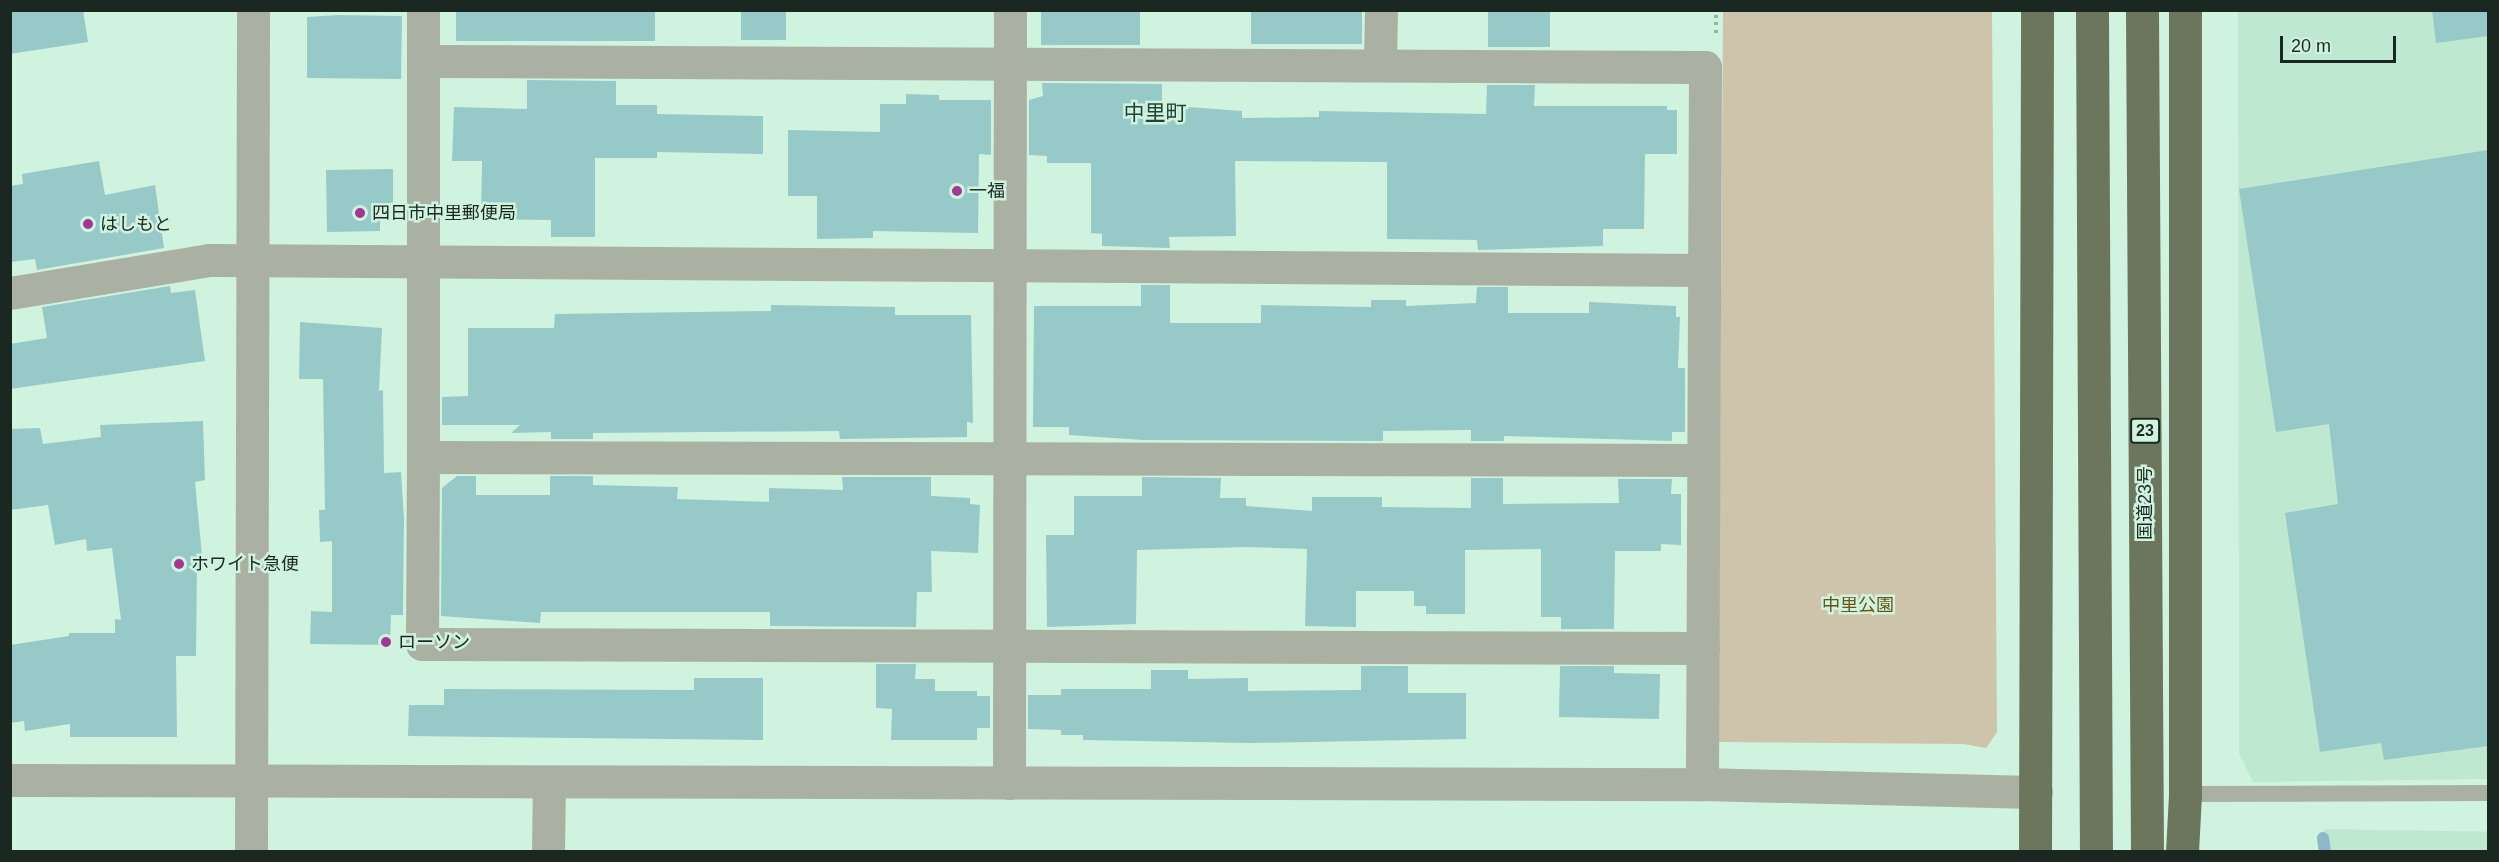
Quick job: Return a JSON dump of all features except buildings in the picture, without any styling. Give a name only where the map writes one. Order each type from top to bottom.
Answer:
[{"type":"highway","points":[[2035,852],[2037,10]]},
{"type":"highway","points":[[2092,10],[2096,852]]},
{"type":"highway","name":"国道23号","points":[[2142,10],[2147,852]]},
{"type":"highway","points":[[2182,852],[2185,794],[2185,10]]},
{"type":"street","points":[[251,852],[254,10]]},
{"type":"street","points":[[423,10],[422,644],[1010,644],[1702,648]]},
{"type":"street","points":[[1009,783],[1010,10]]},
{"type":"street","points":[[1380,63],[1381,10]]},
{"type":"street","points":[[423,61],[1380,63],[1705,67],[1702,784]]},
{"type":"street","points":[[10,293],[209,260],[1704,270]]},
{"type":"street","points":[[423,457],[1703,460]]},
{"type":"street","points":[[10,780],[250,783],[1702,784],[2036,792]]},
{"type":"street","points":[[548,852],[549,782]]},
{"type":"lane","points":[[2185,794],[2488,793]]},
{"type":"shaded area","points":[[2238,11],[2488,11],[2488,779],[2253,782],[2239,753]]},
{"type":"shaded area","points":[[2324,829],[2488,832],[2488,852],[2324,851]]},
{"type":"green space","name":"中里公園","points":[[1723,11],[1992,11],[1997,732],[1986,748],[1963,744],[1718,742]]},
{"type":"waterway","points":[[2323,838],[2325,852]]},
{"type":"place","name":"一福","points":[[957,191]]},
{"type":"place","name":"四日市中里郵便局","points":[[360,213]]},
{"type":"place","name":"はしもと","points":[[88,224]]},
{"type":"place","name":"ホワイト急便","points":[[179,564]]},
{"type":"place","name":"ローソン","points":[[386,642]]},
{"type":"district","name":"中里町","points":[[1155,113]]}]
